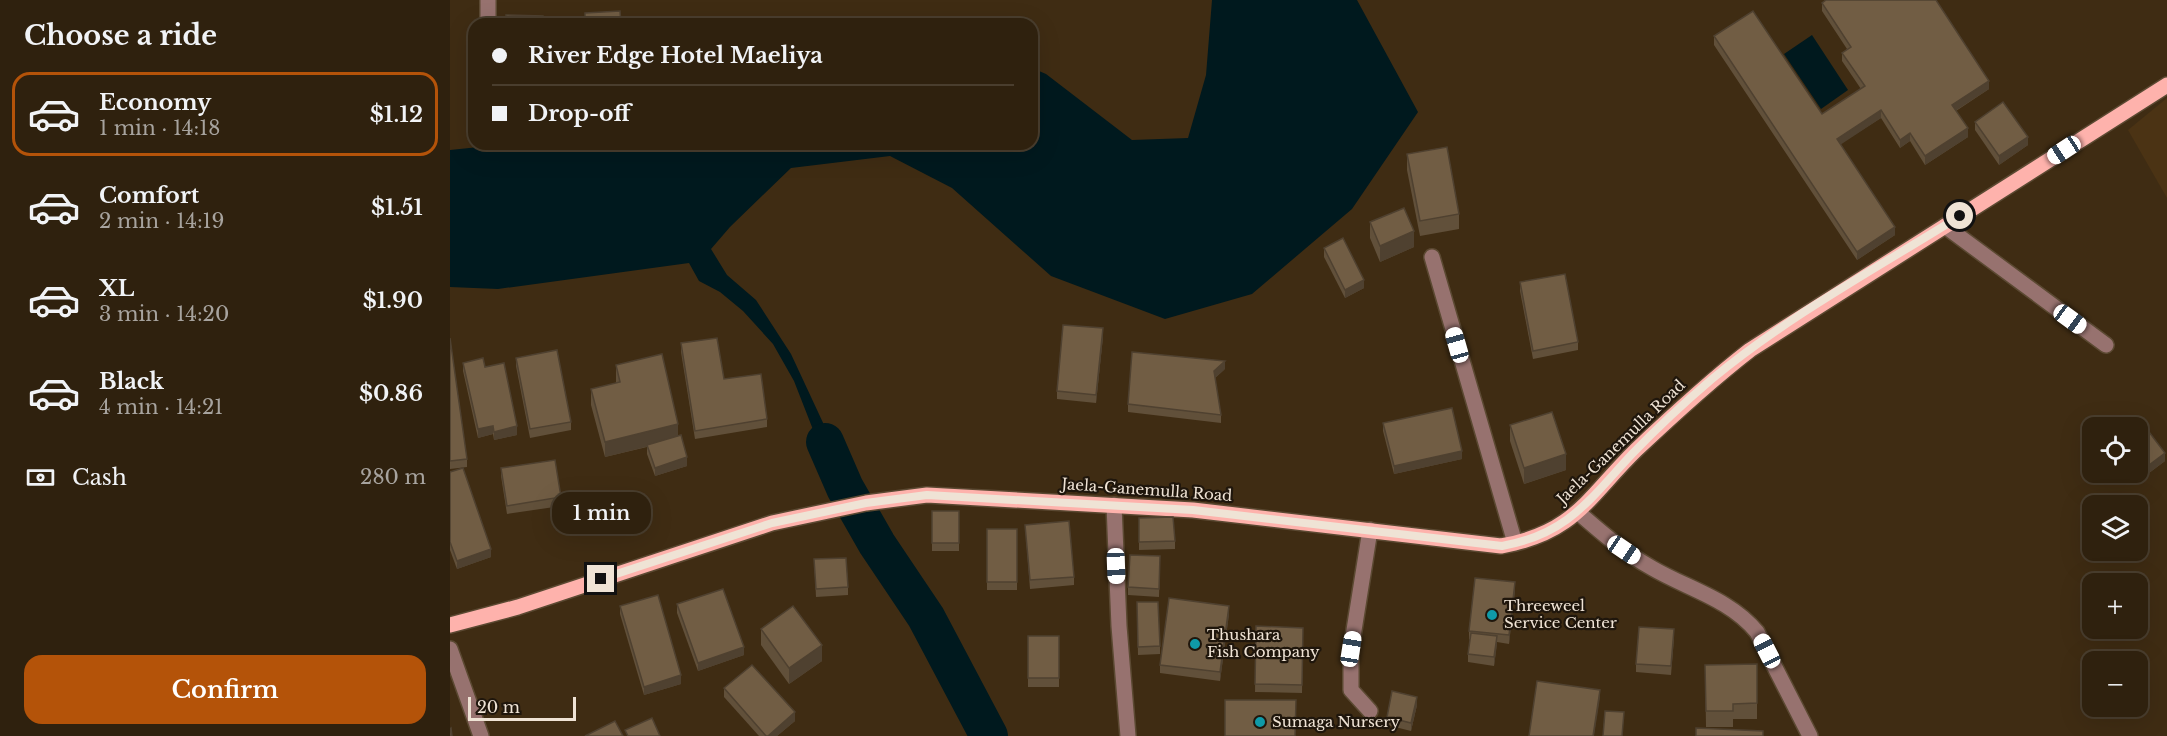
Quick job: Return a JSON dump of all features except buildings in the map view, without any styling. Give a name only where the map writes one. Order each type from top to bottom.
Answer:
[{"type":"main road","name":"Jaela-Ganemulla Road","points":[[450,626],[518,607],[772,523],[866,503],[927,495],[1193,510],[1502,546],[1515,543],[1545,532],[1579,513],[1635,452],[1711,380],[1821,303],[2167,85]]},
{"type":"street","points":[[488,0],[488,17]]},
{"type":"street","points":[[1945,226],[2106,345]]},
{"type":"street","points":[[1432,257],[1515,543]]},
{"type":"street","points":[[1114,505],[1119,626],[1128,736]]},
{"type":"street","points":[[1579,513],[1610,540],[1652,568],[1745,617],[1757,632],[1810,736]]},
{"type":"street","points":[[1370,530],[1351,649],[1351,690],[1370,711]]},
{"type":"street","points":[[450,648],[481,736]]},
{"type":"shaded area","points":[[2167,98],[2167,198],[2128,130]]},
{"type":"water","points":[[1212,0],[1357,0],[1418,112],[1352,209],[1252,294],[1165,319],[1051,276],[952,188],[890,156],[791,168],[730,227],[711,249],[727,275],[756,300],[791,354],[852,485],[837,491],[794,381],[773,344],[743,311],[720,292],[699,281],[689,263],[498,289],[450,287],[450,150],[468,148],[468,150],[1038,150],[1038,71],[1046,74],[1132,140],[1188,138],[1206,75]]},
{"type":"water","points":[[1812,35],[1848,90],[1821,109],[1784,54]]},
{"type":"waterway","points":[[825,442],[845,488],[877,544],[926,617],[989,736]]},
{"type":"place","name":"Threeweel Service Center","points":[[1492,615]]},
{"type":"place","name":"Thushara Fish Company","points":[[1195,644]]},
{"type":"place","name":"Sumaga Nursery","points":[[1260,722]]},
{"type":"route","points":[[601,579],[772,523],[866,503],[927,495],[1014,498],[1193,510],[1502,546],[1526,542],[1579,513],[1635,452],[1711,380],[1750,350],[1960,216]]}]
